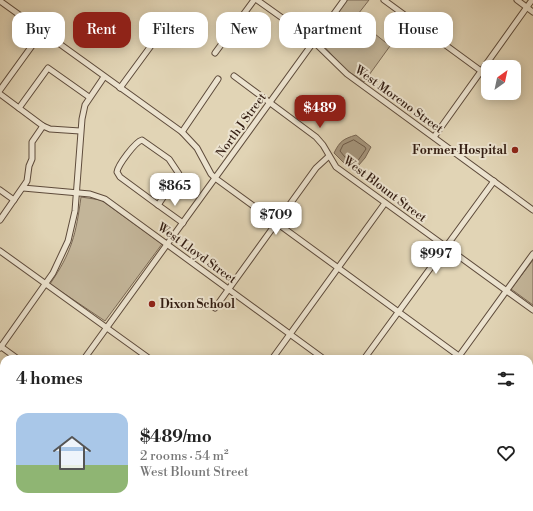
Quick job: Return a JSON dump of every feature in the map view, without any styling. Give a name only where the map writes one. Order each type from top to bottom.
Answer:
[{"type":"street","points":[[215,53],[254,0]]},
{"type":"street","name":"West Moreno Street","points":[[257,0],[279,16]]},
{"type":"street","name":"North J Street","points":[[335,12],[344,0]]},
{"type":"street","points":[[384,0],[481,71],[434,137]]},
{"type":"street","points":[[517,0],[533,12]]},
{"type":"street","points":[[489,60],[532,0]]},
{"type":"street","points":[[0,1],[15,12]]},
{"type":"street","points":[[0,90],[30,48]]},
{"type":"street","points":[[64,48],[182,132],[197,148],[211,174],[215,178],[455,355]]},
{"type":"street","points":[[120,88],[149,48]]},
{"type":"street","name":"North J Street","points":[[87,355],[310,48]]},
{"type":"street","name":"West Moreno Street","points":[[320,48],[346,74],[533,210]]},
{"type":"street","points":[[19,108],[48,68],[89,97]]},
{"type":"street","name":"West Blount Street","points":[[234,76],[316,137],[323,145],[336,167],[533,310]]},
{"type":"street","points":[[12,355],[0,346],[46,284],[59,263],[68,241],[74,220],[80,131],[85,105],[104,77]]},
{"type":"street","points":[[182,132],[218,79]]},
{"type":"street","points":[[0,94],[43,126],[50,129],[80,131]]},
{"type":"street","points":[[0,220],[23,188],[32,159],[32,142],[43,126]]},
{"type":"street","points":[[158,205],[179,174],[169,159],[144,141],[139,141],[118,168],[117,172],[120,177],[158,205],[182,222]]},
{"type":"street","points":[[215,308],[316,168],[329,156]]},
{"type":"street","points":[[367,355],[494,181]]},
{"type":"street","name":"West Lloyd Street","points":[[23,188],[94,195],[105,199],[319,355]]},
{"type":"street","points":[[0,190],[14,200]]},
{"type":"street","points":[[275,355],[385,203]]},
{"type":"street","points":[[0,251],[144,355]]},
{"type":"street","points":[[461,355],[533,254]]},
{"type":"shaded area","points":[[347,0],[369,0],[360,12],[338,12]]},
{"type":"shaded area","points":[[376,35],[384,41],[384,48],[389,48],[364,82],[345,69],[326,48],[376,48]]},
{"type":"shaded area","points":[[81,197],[101,200],[162,244],[105,321],[50,284],[63,262],[72,242]]},
{"type":"shaded area","points":[[533,260],[533,305],[511,289]]},
{"type":"water","points":[[356,135],[371,147],[365,158],[358,166],[347,166],[334,153],[342,141]]},
{"type":"place","name":"Former Hospital","points":[[515,150]]},
{"type":"place","name":"Dixon School","points":[[152,304]]}]
